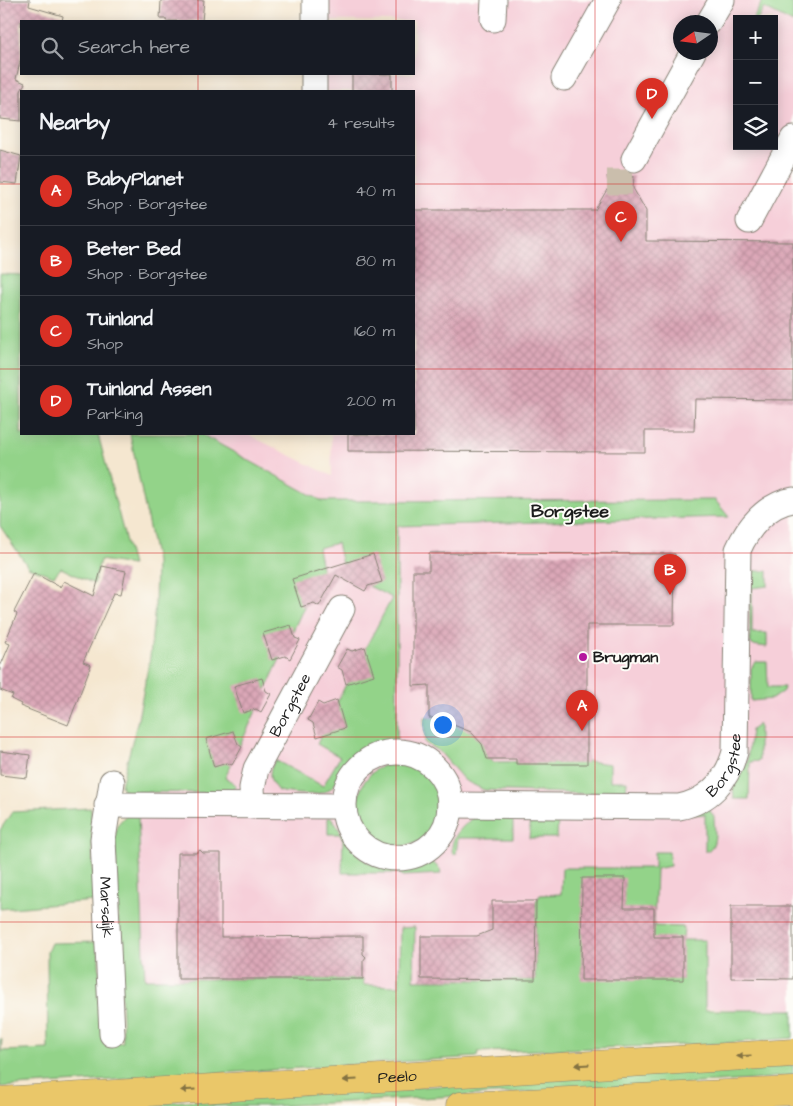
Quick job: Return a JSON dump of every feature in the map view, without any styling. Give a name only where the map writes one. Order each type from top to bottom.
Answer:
[{"type":"main road","name":"Peelo","points":[[0,1101],[793,1053]]},
{"type":"main road","points":[[460,1106],[793,1091]]},
{"type":"street","points":[[315,0],[315,20]]},
{"type":"street","points":[[564,78],[608,0]]},
{"type":"street","points":[[714,15],[722,0]]},
{"type":"street","points":[[634,160],[689,60]]},
{"type":"street","points":[[314,75],[314,90]]},
{"type":"street","points":[[749,221],[793,139]]},
{"type":"street","name":"Borgstee","points":[[450,805],[679,807],[696,802],[714,790],[727,774],[735,752],[738,550],[751,526],[763,515],[777,505],[793,500]]},
{"type":"street","name":"Borgstee","points":[[253,806],[252,788],[256,769],[342,609]]},
{"type":"street","points":[[390,752],[409,753],[422,758],[434,766],[446,784],[450,805],[446,826],[434,844],[420,854],[403,859],[385,858],[368,851],[355,839],[346,824],[343,806],[346,787],[356,770],[371,758],[390,752]]},
{"type":"street","name":"Marsdijk","points":[[112,1034],[103,839],[109,793],[253,806]]},
{"type":"street","points":[[253,806],[343,806]]},
{"type":"shaded area","name":"Borgstee","points":[[319,0],[793,0],[793,1012],[712,1008],[144,1008],[138,812],[129,757],[150,657],[155,605],[156,562],[130,435],[249,435],[332,476],[331,435],[415,435],[415,90],[322,90],[321,75],[415,75],[415,20],[320,20]]},
{"type":"green space","points":[[763,0],[786,0],[793,4],[793,23],[764,8],[760,15],[755,15]]},
{"type":"green space","points":[[0,274],[20,275],[20,435],[98,435],[132,565],[100,560],[94,584],[61,568],[54,576],[28,567],[0,526]]},
{"type":"green space","points":[[130,435],[203,435],[322,501],[715,500],[729,517],[397,526],[397,739],[374,744],[361,751],[349,761],[333,786],[326,791],[313,794],[278,791],[272,783],[270,772],[275,760],[323,786],[340,757],[317,744],[342,692],[392,598],[344,573],[337,543],[318,548],[322,568],[225,778],[237,786],[226,793],[127,792],[123,790],[121,785],[138,719],[150,657],[155,605],[156,562]]},
{"type":"green space","points":[[749,571],[768,571],[768,586],[752,588],[752,633],[767,633],[767,647],[752,645],[750,642]]},
{"type":"green space","points":[[756,662],[767,662],[768,687],[784,687],[783,691],[772,699],[751,701],[751,668]]},
{"type":"green space","points":[[451,716],[483,740],[493,762],[587,761],[610,764],[610,781],[627,781],[626,793],[621,795],[484,790],[464,780],[440,752],[425,743],[424,717]]},
{"type":"green space","points":[[759,724],[759,761],[750,762],[749,799],[734,799],[733,788],[747,762],[751,730]]},
{"type":"green space","points":[[400,762],[416,765],[435,781],[439,788],[442,804],[439,820],[423,839],[416,843],[400,846],[384,843],[365,827],[361,820],[358,804],[361,788],[377,769],[384,765]]},
{"type":"green space","points":[[91,808],[94,901],[0,909],[0,830],[12,812]]},
{"type":"green space","points":[[708,809],[714,816],[715,837],[712,846],[705,852],[705,814],[692,815]]},
{"type":"green space","points":[[128,813],[138,815],[145,979],[363,979],[364,985],[399,986],[400,928],[415,927],[414,980],[535,980],[536,901],[540,895],[561,894],[562,868],[654,868],[654,852],[669,852],[670,866],[656,869],[654,926],[684,927],[683,940],[705,940],[705,1010],[793,1010],[793,1038],[712,1044],[478,1052],[477,1057],[0,1087],[0,1039],[2,1039],[1,1051],[48,1049],[47,952],[51,943],[98,942],[103,1043],[123,1042],[115,837],[117,825]]},
{"type":"green space","points":[[513,815],[513,838],[458,838],[456,854],[453,854],[454,838],[473,817]]},
{"type":"green space","points":[[331,817],[354,850],[371,863],[380,867],[400,868],[431,861],[440,869],[441,874],[403,876],[399,873],[342,873],[343,839],[340,834],[328,834],[328,818]]},
{"type":"green space","points":[[558,817],[557,838],[529,838],[531,818]]},
{"type":"green space","points":[[793,1065],[793,1075],[753,1080],[273,1106],[100,1106]]},
{"type":"building","points":[[0,0],[30,0],[29,6],[63,16],[62,20],[20,20],[20,62],[16,79],[25,83],[20,90],[20,121],[0,119]]},
{"type":"building","points":[[161,0],[204,0],[202,20],[160,19]]},
{"type":"building","points":[[352,75],[392,75],[392,90],[352,90]]},
{"type":"building","points":[[0,150],[20,156],[17,184],[0,182]]},
{"type":"building","points":[[607,176],[634,176],[633,188],[646,211],[646,241],[793,242],[793,400],[695,399],[694,431],[645,431],[645,452],[348,451],[348,435],[415,435],[415,210],[595,210],[608,188]]},
{"type":"building","points":[[429,553],[675,554],[674,625],[587,625],[587,764],[516,764],[516,759],[487,759],[482,744],[471,732],[446,722],[446,718],[429,718],[429,685],[413,686],[413,571],[429,571]]},
{"type":"building","points":[[373,554],[382,582],[368,586],[365,591],[336,575],[319,606],[314,603],[301,607],[292,579]]},
{"type":"building","points":[[102,566],[126,571],[121,594],[114,593],[83,662],[91,665],[68,725],[20,706],[21,704],[11,699],[13,695],[0,690],[0,667],[10,644],[5,642],[17,614],[14,612],[34,573],[60,587],[64,581],[94,596]]},
{"type":"building","points":[[291,625],[295,638],[300,640],[290,659],[285,656],[272,660],[263,633]]},
{"type":"building","points":[[365,647],[374,675],[346,684],[342,670],[337,667],[347,649],[352,651]]},
{"type":"building","points":[[262,678],[266,691],[271,694],[261,712],[256,709],[243,713],[234,686]]},
{"type":"building","points":[[337,700],[345,728],[317,737],[313,723],[308,720],[318,702],[323,705]]},
{"type":"building","points":[[233,731],[238,744],[242,747],[232,765],[227,763],[214,767],[206,739]]},
{"type":"building","points":[[0,751],[30,755],[27,778],[0,775]]},
{"type":"building","points":[[200,850],[203,853],[221,853],[221,937],[363,936],[363,954],[366,957],[363,961],[363,979],[178,979],[178,853],[196,853]]},
{"type":"building","points":[[582,878],[625,878],[624,908],[654,908],[654,937],[683,937],[683,980],[581,980]]},
{"type":"building","points":[[492,901],[536,901],[535,980],[421,979],[421,936],[477,936],[492,930]]},
{"type":"building","points":[[731,906],[793,906],[793,979],[731,978]]},
{"type":"tunnel","points":[[607,182],[634,182]]},
{"type":"place","name":"Tuinland Assen","points":[[652,119]]},
{"type":"place","name":"Tuinland","points":[[621,242]]},
{"type":"place","name":"Beter Bed","points":[[670,595]]},
{"type":"place","name":"Brugman","points":[[583,657]]},
{"type":"place","name":"BabyPlanet","points":[[582,731]]},
{"type":"district","name":"Borgstee","points":[[570,511]]}]
